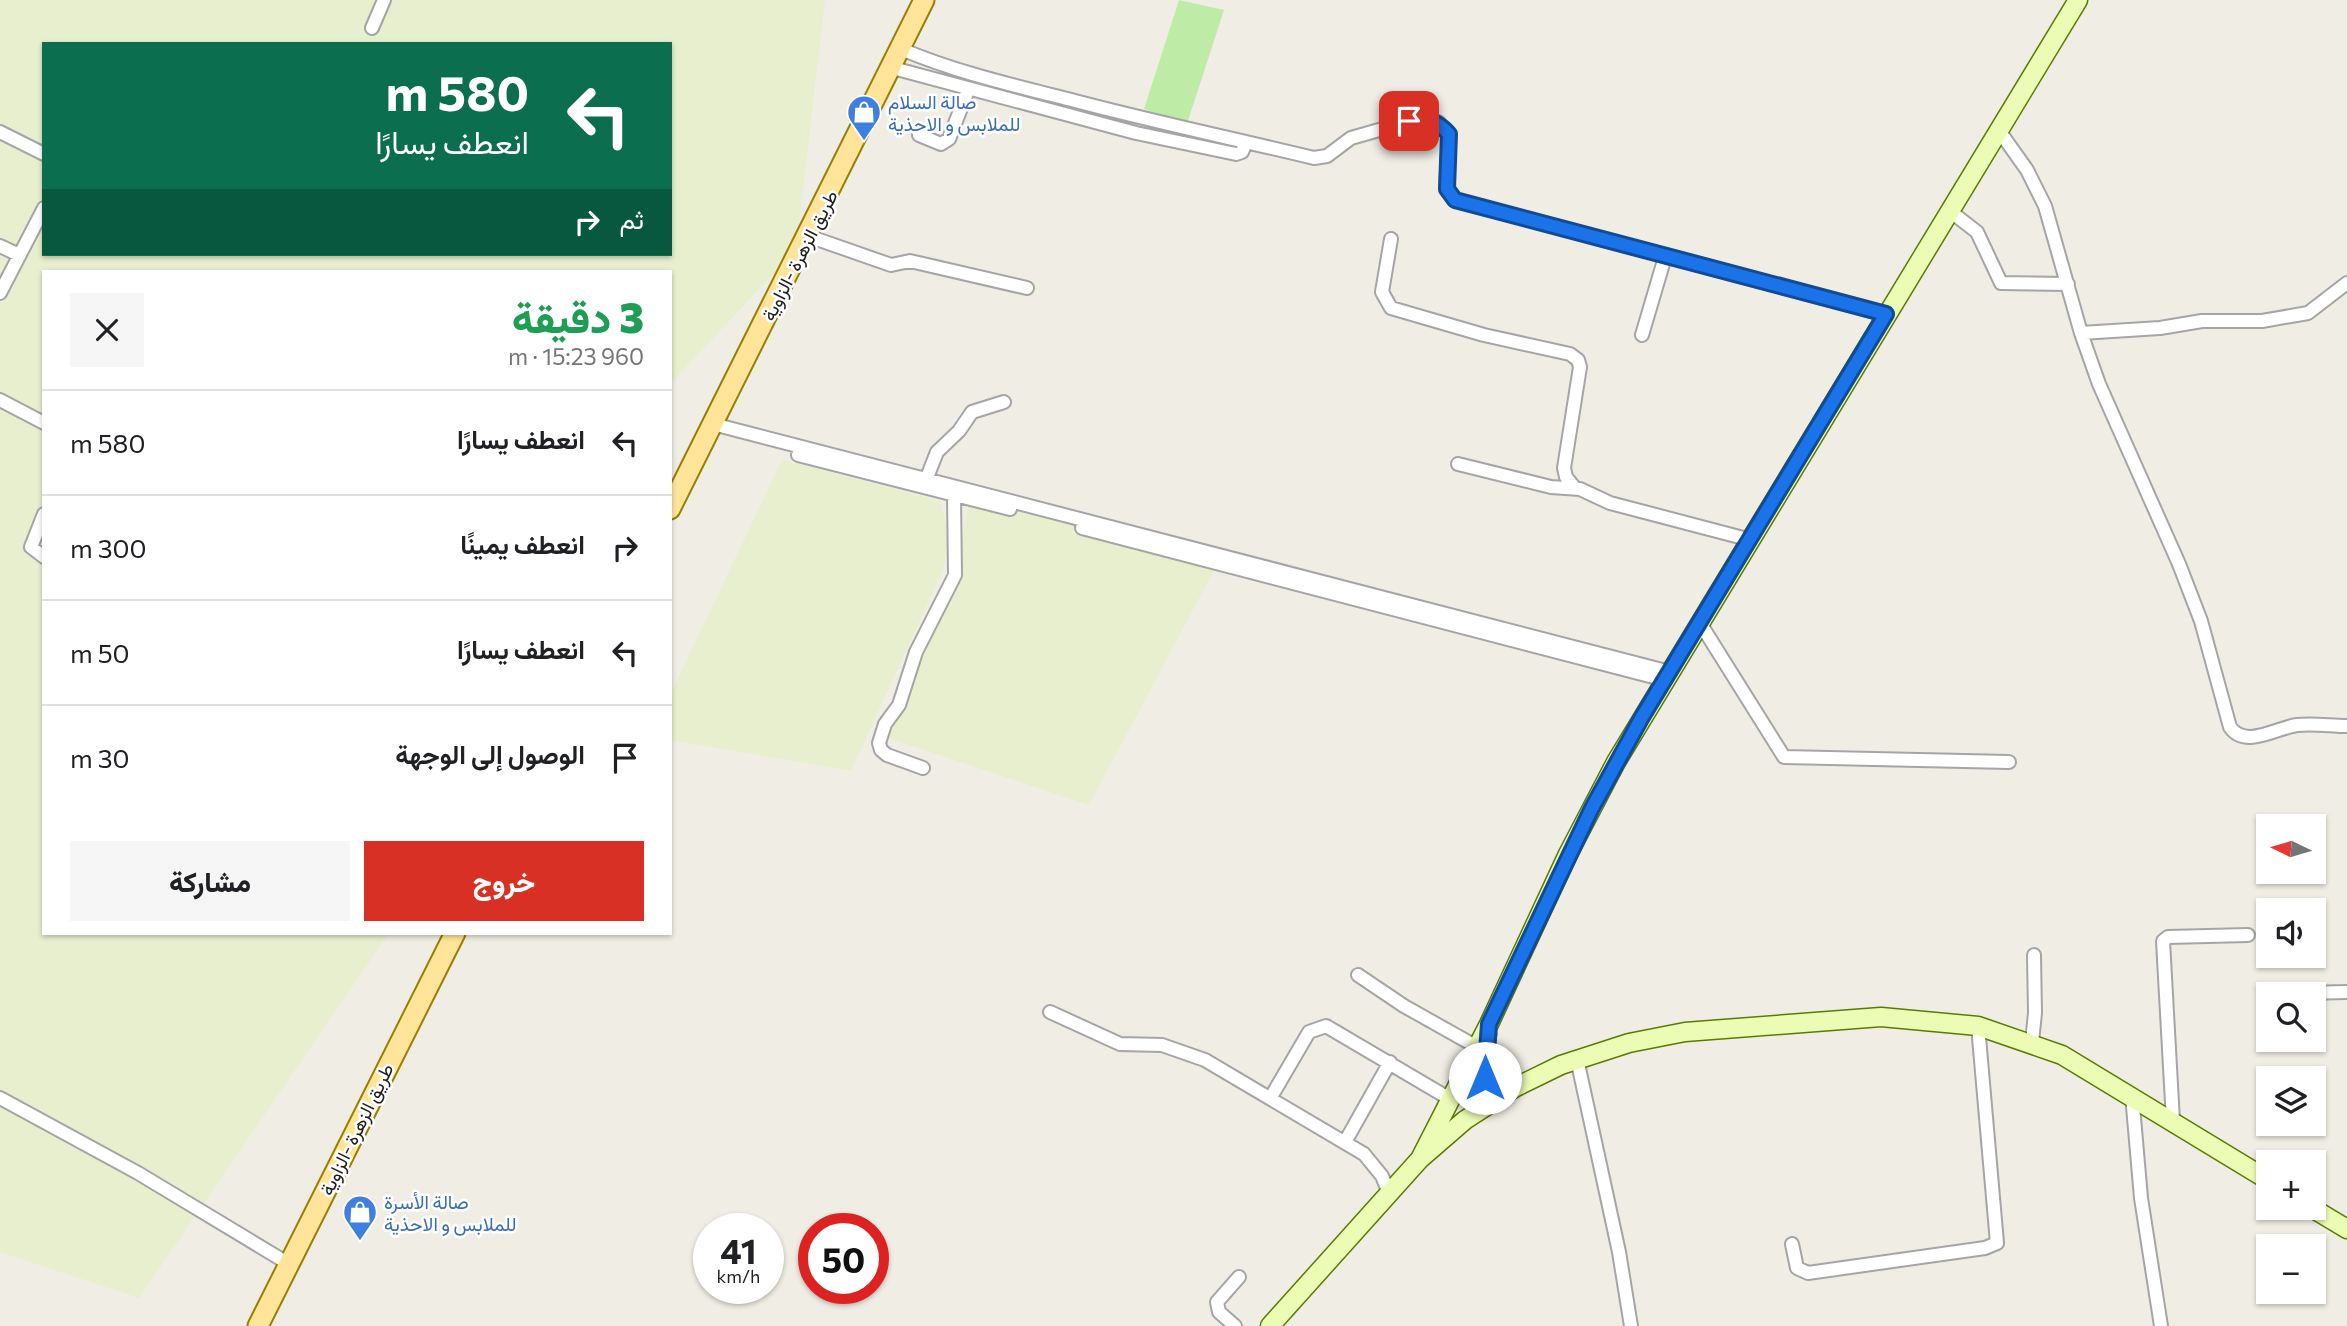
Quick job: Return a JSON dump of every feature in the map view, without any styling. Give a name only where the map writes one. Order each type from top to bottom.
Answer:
[{"type":"main road","name":"طريق الزهرة -الزاوية","points":[[672,505],[893,68],[924,0]]},
{"type":"main road","points":[[1485,1106],[1481,1055],[1489,1024],[1568,854],[1667,676],[2078,0]]},
{"type":"main road","name":"طريق الزهرة -الزاوية","points":[[258,1326],[454,935]]},
{"type":"main road","points":[[1270,1326],[1420,1159],[1485,1106],[1516,1087],[1577,1059],[1666,1035],[1814,1021],[1906,1018],[1978,1027],[2032,1042],[2062,1055],[2256,1173]]},
{"type":"main road","points":[[1420,1159],[1460,1080],[1481,1055]]},
{"type":"main road","points":[[1481,1055],[1497,1080],[1516,1087]]},
{"type":"main road","points":[[1460,1080],[1465,1095],[1485,1106]]},
{"type":"main road","points":[[2326,1216],[2347,1229]]},
{"type":"street","points":[[372,28],[384,0]]},
{"type":"street","points":[[901,49],[956,70],[1160,124],[1314,158],[1327,156],[1351,138],[1421,118],[1438,122],[1449,134],[1447,189],[1451,199],[1886,314]]},
{"type":"street","points":[[893,68],[968,90],[1185,145],[1236,154],[1242,152],[1247,142]]},
{"type":"street","points":[[953,85],[956,70]]},
{"type":"street","points":[[919,135],[941,144],[946,142],[968,90]]},
{"type":"street","points":[[0,132],[42,152]]},
{"type":"street","points":[[2000,132],[2027,170],[2045,206],[2081,333],[2099,384],[2179,564],[2201,621],[2227,718],[2235,733],[2245,738],[2300,724],[2347,726]]},
{"type":"street","points":[[1950,211],[1977,232],[2001,283],[2067,284]]},
{"type":"street","points":[[0,293],[42,212]]},
{"type":"street","points":[[808,236],[891,265],[910,261],[1027,288]]},
{"type":"street","points":[[1391,239],[1382,292],[1391,308],[1484,335],[1570,354],[1578,360],[1580,367],[1564,468],[1566,477],[1575,488]]},
{"type":"street","points":[[0,246],[19,255]]},
{"type":"street","points":[[1642,335],[1665,257]]},
{"type":"street","points":[[2081,333],[2146,329],[2202,321],[2262,321],[2308,313],[2347,283]]},
{"type":"street","points":[[0,400],[42,422]]},
{"type":"street","points":[[925,483],[937,452],[959,432],[972,412],[1004,402]]},
{"type":"street","points":[[711,428],[1667,676]]},
{"type":"street","points":[[1458,464],[1551,487],[1575,488],[1610,503],[1751,540]]},
{"type":"street","points":[[925,483],[954,495],[1667,676]]},
{"type":"street","points":[[923,768],[887,755],[881,750],[879,743],[883,729],[899,705],[916,652],[955,575],[954,495]]},
{"type":"street","points":[[42,519],[31,547],[42,555]]},
{"type":"street","points":[[1700,623],[1784,757],[2009,762]]},
{"type":"street","points":[[2173,1121],[2163,941],[2168,937],[2248,934]]},
{"type":"street","points":[[2032,1042],[2035,1013],[2034,955]]},
{"type":"street","points":[[1358,975],[1481,1055]]},
{"type":"street","points":[[2326,992],[2347,992]]},
{"type":"street","points":[[1050,1012],[1120,1044],[1162,1045],[1205,1060],[1345,1142],[1371,1161],[1382,1176],[1389,1193]]},
{"type":"street","points":[[1271,1097],[1309,1032],[1319,1026],[1332,1027],[1450,1099]]},
{"type":"street","points":[[1792,1244],[1797,1268],[1808,1273],[1984,1248],[1997,1243],[1978,1027]]},
{"type":"street","points":[[1577,1059],[1619,1252],[1631,1326]]},
{"type":"street","points":[[1345,1142],[1390,1062]]},
{"type":"street","points":[[2132,1095],[2141,1198],[2161,1326]]},
{"type":"street","points":[[0,1098],[169,1191],[289,1264]]},
{"type":"street","points":[[1235,1326],[1216,1306],[1220,1296],[1239,1277]]},
{"type":"green space","points":[[0,0],[825,0],[796,250],[672,382],[672,270],[42,270],[42,935],[388,935],[139,1298],[0,1252]]},
{"type":"green space","points":[[1179,0],[1224,10],[1187,124],[1144,109]]},
{"type":"green space","points":[[782,460],[940,501],[948,532],[944,568],[851,771],[672,740],[672,691]]},
{"type":"green space","points":[[970,495],[1219,561],[1089,805],[879,735],[957,571]]},
{"type":"place","name":"صالة السلام للملابس و الاحذية","points":[[864,142]]},
{"type":"place","name":"صالة الأسرة للملابس و الاحذية","points":[[360,1242]]},
{"type":"route","points":[[1409,121],[1421,118],[1438,122],[1449,134],[1447,193],[1451,199],[1886,314],[1616,762],[1545,901],[1489,1024],[1485,1046],[1485,1078]]}]
